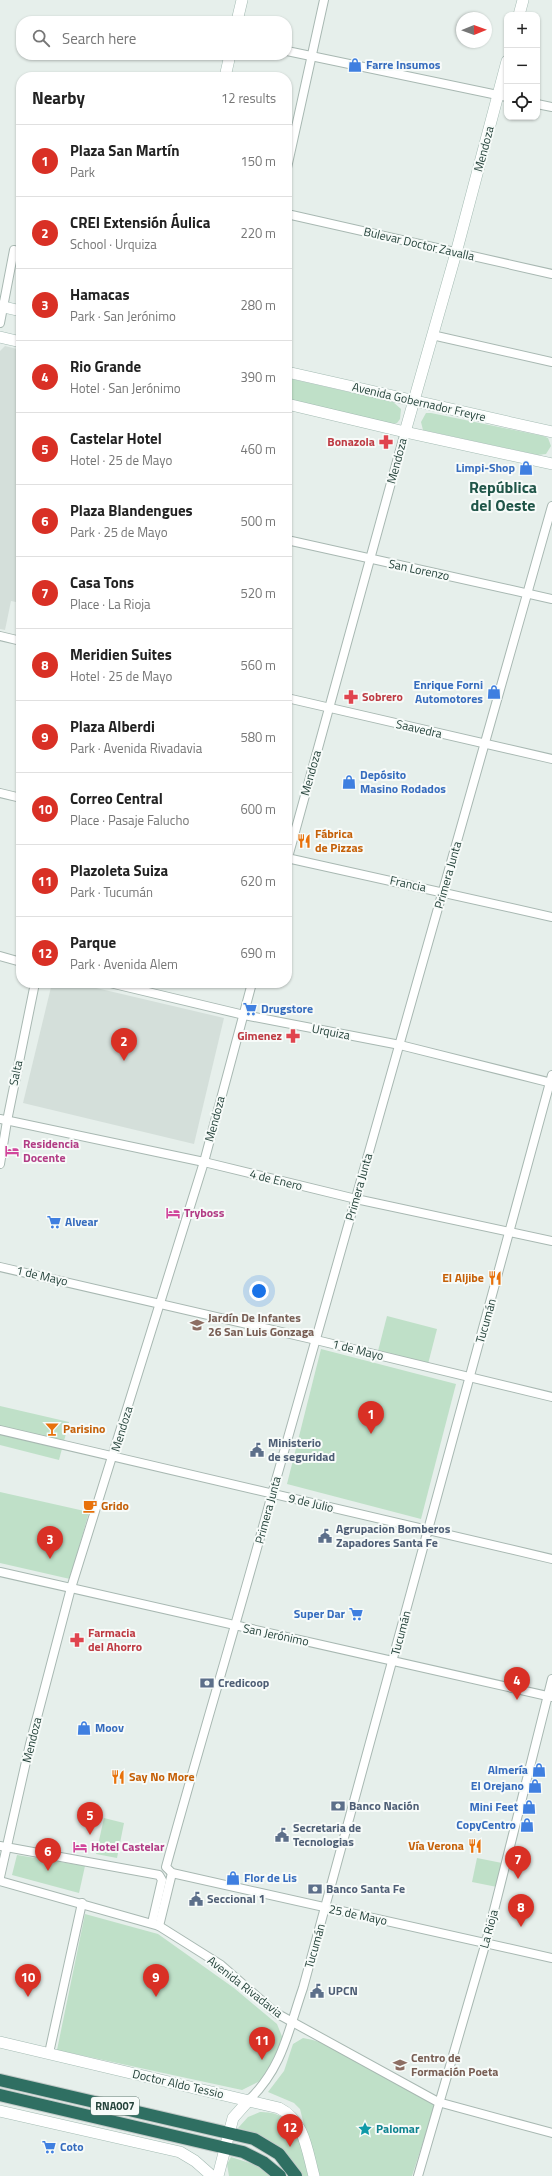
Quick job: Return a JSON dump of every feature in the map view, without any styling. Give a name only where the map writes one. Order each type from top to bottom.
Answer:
[{"type":"highway","name":"RNA007","points":[[0,2080],[254,2139],[271,2148],[282,2158],[296,2176]]},
{"type":"highway","name":"RNA007","points":[[0,2094],[226,2147],[258,2158],[280,2176]]},
{"type":"main road","points":[[238,16],[242,0]]},
{"type":"main road","points":[[520,12],[523,0]]},
{"type":"main road","points":[[226,72],[229,60]]},
{"type":"main road","name":"Mendoza","points":[[404,432],[502,96],[504,82]]},
{"type":"main road","points":[[1,307],[16,310]]},
{"type":"main road","points":[[0,337],[16,341]]},
{"type":"main road","name":"Avenida Gobernador Freyre","points":[[292,373],[552,432]]},
{"type":"main road","points":[[292,405],[404,432],[552,464]]},
{"type":"main road","name":"Doctor Aldo Tessio","points":[[0,2042],[274,2106],[294,2119],[302,2131],[314,2176]]},
{"type":"main road","name":"Tucumán","points":[[218,2176],[229,2132],[238,2112],[249,2100]]},
{"type":"main road","points":[[0,2111],[180,2152],[195,2161],[212,2176]]},
{"type":"street","points":[[292,146],[324,0]]},
{"type":"street","points":[[292,52],[502,96]]},
{"type":"street","points":[[540,105],[552,107]]},
{"type":"street","name":"Bulevar Doctor Zavalla","points":[[292,215],[552,274]]},
{"type":"street","points":[[0,323],[1,307],[14,250]]},
{"type":"street","points":[[432,335],[552,362]]},
{"type":"street","name":"Mendoza","points":[[292,841],[371,559],[404,432]]},
{"type":"street","name":"Primera Junta","points":[[155,1924],[187,1790],[236,1627],[272,1494],[486,744],[552,506]]},
{"type":"street","name":"San Lorenzo","points":[[292,541],[552,599]]},
{"type":"street","points":[[0,636],[16,640]]},
{"type":"street","name":"Saavedra","points":[[292,699],[552,759]]},
{"type":"street","points":[[0,793],[16,797]]},
{"type":"street","name":"Francia","points":[[292,860],[444,892],[552,917]]},
{"type":"street","points":[[0,956],[16,961]]},
{"type":"street","name":"Salta","points":[[0,1164],[3,1120],[34,988]]},
{"type":"street","name":"Urquiza","points":[[131,988],[244,1015],[400,1046],[551,1080]]},
{"type":"street","name":"Mendoza","points":[[0,1877],[3,1847],[71,1588],[161,1304],[204,1162],[251,988]]},
{"type":"street","name":"Tucumán","points":[[249,2100],[264,2084],[281,2057],[326,1908],[551,1080]]},
{"type":"street","name":"4 de Enero","points":[[3,1120],[204,1162],[356,1199],[552,1241]]},
{"type":"street","name":"1 de Mayo","points":[[0,1267],[316,1340],[552,1397]]},
{"type":"street","name":"9 de Julio","points":[[0,1430],[552,1559]]},
{"type":"street","name":"San Jerónimo","points":[[0,1572],[236,1627],[394,1660],[550,1696]]},
{"type":"street","name":"La Rioja","points":[[418,2176],[439,2108],[438,2102],[486,1942],[550,1696],[552,1679]]},
{"type":"street","points":[[3,1847],[159,1874],[162,1880],[155,1924]]},
{"type":"street","name":"25 de Mayo","points":[[169,1870],[326,1908],[486,1942],[552,1958]]},
{"type":"street","name":"Avenida Rivadavia","points":[[0,1881],[155,1924],[221,1965],[276,2013],[326,2039],[438,2102],[552,2133]]},
{"type":"street","points":[[49,2053],[82,1903]]},
{"type":"shaded area","points":[[5,346],[16,349],[16,602],[11,601],[5,630],[0,629],[0,351]]},
{"type":"shaded area","points":[[51,988],[96,988],[224,1018],[194,1144],[23,1103]]},
{"type":"green space","points":[[292,379],[393,402],[401,409],[400,419],[397,423],[391,424],[292,400]]},
{"type":"green space","points":[[426,413],[543,436],[548,438],[551,446],[546,454],[538,455],[423,430],[421,422]]},
{"type":"green space","points":[[387,1316],[437,1329],[428,1364],[378,1351]]},
{"type":"green space","points":[[321,1349],[456,1384],[421,1519],[287,1484]]},
{"type":"green space","points":[[0,1406],[69,1422],[59,1460],[0,1445]]},
{"type":"green space","points":[[0,1492],[89,1512],[70,1579],[0,1563]]},
{"type":"green space","points":[[104,1818],[124,1823],[117,1858],[96,1854]]},
{"type":"green space","points":[[17,1855],[85,1866],[79,1893],[12,1875]]},
{"type":"green space","points":[[477,1858],[502,1863],[497,1887],[472,1882]]},
{"type":"green space","points":[[85,1914],[158,1934],[234,1988],[277,2024],[283,2039],[280,2051],[260,2081],[242,2090],[57,2050]]},
{"type":"green space","points":[[303,2038],[338,2048],[355,2056],[435,2105],[412,2176],[317,2176],[300,2109],[294,2103],[268,2092],[284,2071],[293,2044]]},
{"type":"green space","points":[[260,2112],[273,2113],[291,2124],[300,2143],[308,2176],[302,2176],[297,2167],[276,2145],[267,2139],[238,2128],[248,2117]]},
{"type":"green space","points":[[231,2157],[256,2165],[270,2176],[229,2176],[227,2164]]},
{"type":"place","name":"Farre Insumos","points":[[355,65]]},
{"type":"place","name":"Bonazola","points":[[386,442]]},
{"type":"place","name":"Limpi-Shop","points":[[526,468]]},
{"type":"place","name":"Enrique Forni Automotores","points":[[494,692]]},
{"type":"place","name":"Sobrero","points":[[351,697]]},
{"type":"place","name":"Depósito Masino Rodados","points":[[349,782]]},
{"type":"place","name":"Fábrica de Pizzas","points":[[304,841]]},
{"type":"place","name":"Drugstore","points":[[250,1009]]},
{"type":"place","name":"Gimenez","points":[[293,1036]]},
{"type":"place","name":"CREI Extensión Áulica","points":[[124,1061]]},
{"type":"place","name":"Residencia Docente","points":[[12,1151]]},
{"type":"place","name":"Tryboss","points":[[173,1213]]},
{"type":"place","name":"Alvear","points":[[54,1222]]},
{"type":"place","name":"El Aljibe","points":[[495,1278]]},
{"type":"place","name":"Jardín De Infantes 26 San Luis Gonzaga","points":[[197,1325]]},
{"type":"place","name":"Parisino","points":[[52,1429]]},
{"type":"place","name":"Plaza San Martín","points":[[371,1434]]},
{"type":"place","name":"Ministerio de seguridad","points":[[257,1450]]},
{"type":"place","name":"Grido","points":[[90,1506]]},
{"type":"place","name":"Agrupacion Bomberos Zapadores Santa Fe","points":[[325,1536]]},
{"type":"place","name":"Hamacas","points":[[50,1559]]},
{"type":"place","name":"Super Dar","points":[[356,1614]]},
{"type":"place","name":"Farmacia del Ahorro","points":[[77,1640]]},
{"type":"place","name":"Credicoop","points":[[207,1683]]},
{"type":"place","name":"Rio Grande","points":[[517,1700]]},
{"type":"place","name":"Moov","points":[[84,1728]]},
{"type":"place","name":"Almería","points":[[539,1770]]},
{"type":"place","name":"Say No More","points":[[118,1777]]},
{"type":"place","name":"El Orejano","points":[[535,1786]]},
{"type":"place","name":"Banco Nación","points":[[338,1806]]},
{"type":"place","name":"Mini Feet","points":[[529,1807]]},
{"type":"place","name":"CopyCentro","points":[[527,1825]]},
{"type":"place","name":"Castelar Hotel","points":[[90,1835]]},
{"type":"place","name":"Secretaria de Tecnologias","points":[[282,1835]]},
{"type":"place","name":"Vía Verona","points":[[475,1846]]},
{"type":"place","name":"Hotel Castelar","points":[[80,1847]]},
{"type":"place","name":"Plaza Blandengues","points":[[48,1871]]},
{"type":"place","name":"Flor de Lis","points":[[233,1878]]},
{"type":"place","name":"Casa Tons","points":[[518,1879]]},
{"type":"place","name":"Banco Santa Fe","points":[[315,1889]]},
{"type":"place","name":"Seccional 1","points":[[196,1899]]},
{"type":"place","name":"Meridien Suites","points":[[521,1927]]},
{"type":"place","name":"UPCN","points":[[317,1991]]},
{"type":"place","name":"Correo Central","points":[[28,1997]]},
{"type":"place","name":"Plaza Alberdi","points":[[156,1997]]},
{"type":"place","name":"Plazoleta Suiza","points":[[262,2060]]},
{"type":"place","name":"Centro de Formación Poeta","points":[[400,2065]]},
{"type":"place","name":"Palomar","points":[[365,2129]]},
{"type":"place","name":"Coto","points":[[49,2147]]},
{"type":"place","name":"Parque","points":[[290,2147]]},
{"type":"district","name":"República del Oeste","points":[[503,496]]}]
